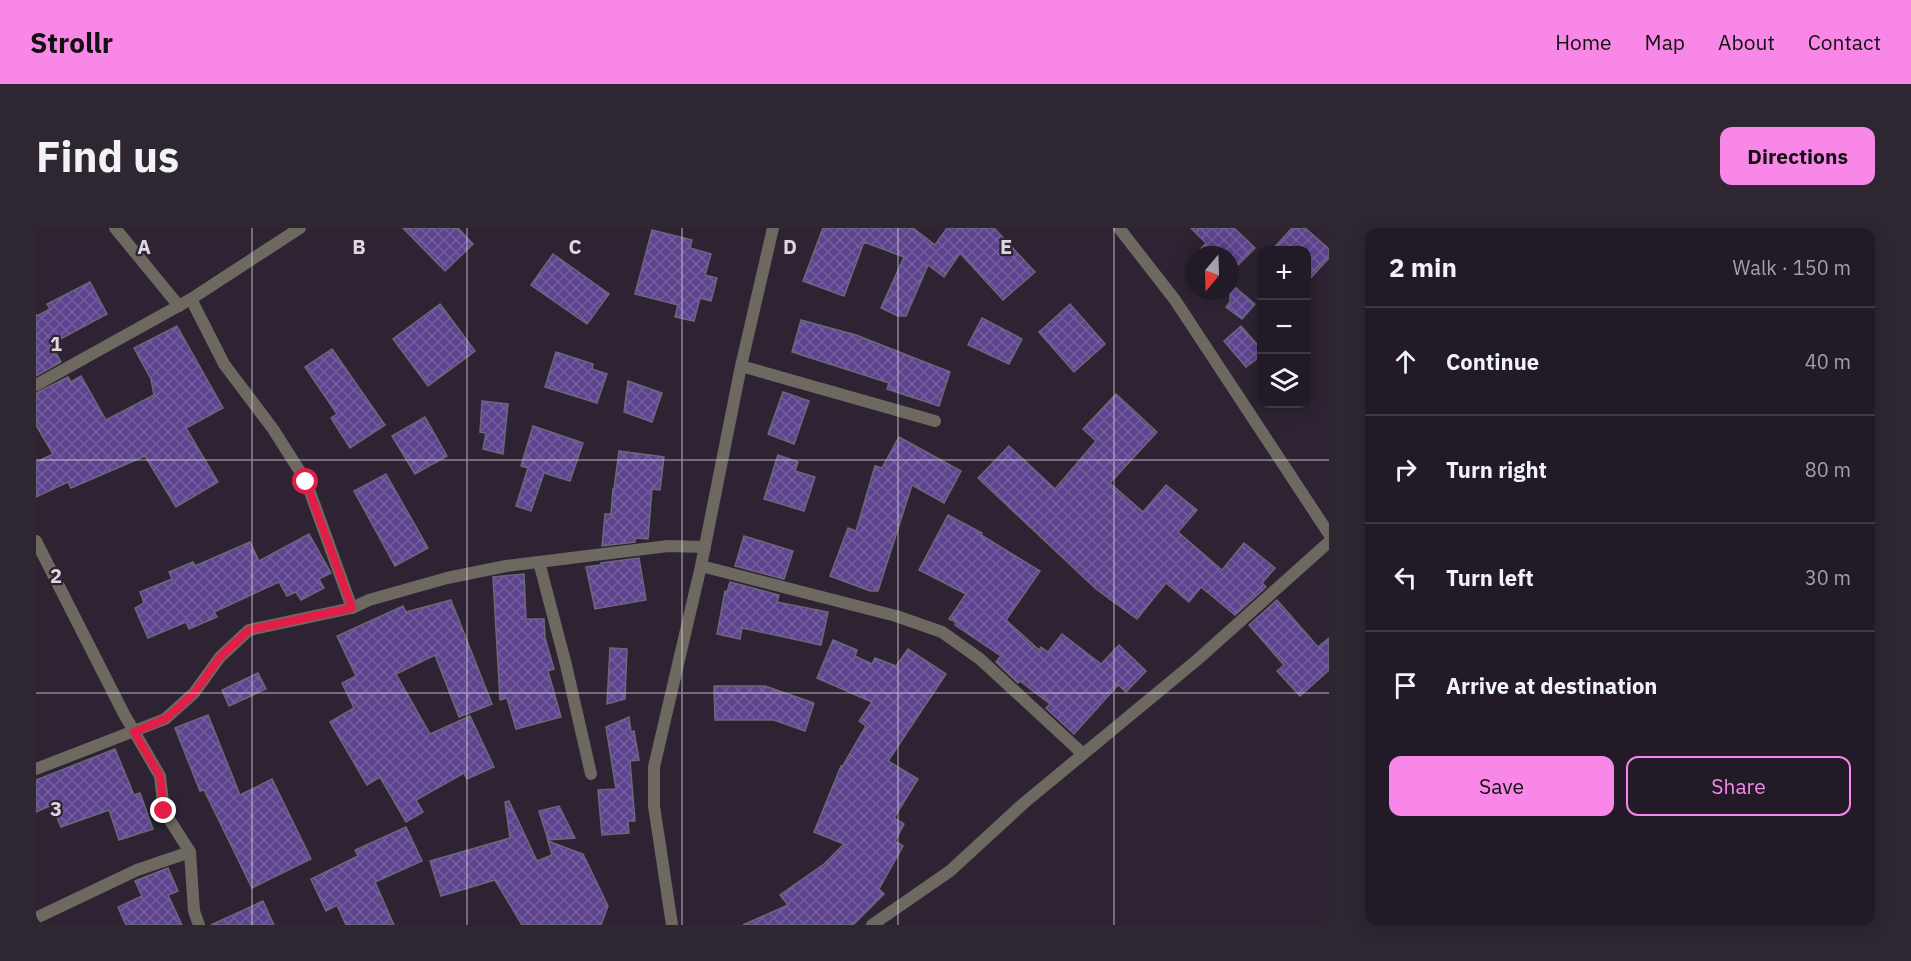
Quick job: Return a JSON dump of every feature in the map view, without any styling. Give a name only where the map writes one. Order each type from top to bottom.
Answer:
[{"type":"street","points":[[115,228],[179,306]]},
{"type":"street","points":[[36,385],[191,299],[300,228]]},
{"type":"street","points":[[672,925],[654,806],[654,767],[701,566],[741,366],[773,228]]},
{"type":"street","points":[[1119,228],[1175,300],[1329,534]]},
{"type":"street","points":[[191,299],[224,364],[273,429],[306,482],[352,608]]},
{"type":"street","points":[[741,366],[934,421]]},
{"type":"street","points":[[36,542],[134,732],[160,776],[164,811],[190,852],[194,911],[199,925]]},
{"type":"street","points":[[872,925],[950,871],[1024,803],[1244,619],[1329,542]]},
{"type":"street","points":[[36,770],[165,719],[194,693],[220,657],[249,630],[352,608],[369,600],[447,578],[506,566],[668,546],[705,547]]},
{"type":"street","points":[[539,561],[591,774]]},
{"type":"street","points":[[701,566],[897,616],[942,632],[980,659],[1083,754]]},
{"type":"street","points":[[36,918],[137,870],[190,852]]},
{"type":"building","points":[[403,228],[458,228],[473,244],[445,271]]},
{"type":"building","points":[[823,228],[913,228],[935,245],[947,228],[994,228],[1035,272],[1003,300],[960,253],[944,277],[928,265],[906,316],[898,316],[881,308],[904,257],[864,242],[844,296],[803,281]]},
{"type":"building","points":[[1191,228],[1234,228],[1255,248],[1239,264],[1239,246],[1203,246],[1206,243]]},
{"type":"building","points":[[1292,228],[1305,228],[1329,249],[1329,258],[1311,278],[1311,246],[1276,246]]},
{"type":"building","points":[[652,230],[692,240],[690,248],[711,254],[705,275],[717,278],[711,301],[700,298],[694,321],[675,317],[678,305],[635,294]]},
{"type":"building","points":[[553,254],[609,294],[587,324],[531,285]]},
{"type":"building","points":[[90,282],[107,314],[51,344],[61,362],[36,376],[36,314],[37,316],[50,309],[47,304]]},
{"type":"building","points":[[1239,291],[1255,304],[1242,319],[1226,307],[1230,300],[1239,300]]},
{"type":"building","points":[[440,304],[475,351],[428,386],[393,339]]},
{"type":"building","points":[[1070,304],[1105,344],[1074,372],[1039,332]]},
{"type":"building","points":[[982,318],[1022,339],[1009,364],[968,345]]},
{"type":"building","points":[[801,320],[856,335],[950,372],[939,406],[887,389],[889,383],[792,352]]},
{"type":"building","points":[[177,326],[223,408],[186,428],[218,482],[176,507],[145,456],[71,488],[68,482],[36,497],[36,462],[53,454],[36,425],[36,393],[68,377],[71,382],[81,376],[106,420],[154,395],[151,379],[134,348]]},
{"type":"building","points":[[1241,326],[1257,344],[1257,359],[1246,367],[1224,341]]},
{"type":"building","points":[[332,349],[385,425],[350,448],[331,418],[337,414],[305,367]]},
{"type":"building","points":[[556,352],[593,364],[592,369],[607,374],[597,403],[545,387]]},
{"type":"building","points":[[628,381],[662,393],[652,422],[624,412]]},
{"type":"building","points":[[783,392],[809,401],[794,444],[768,434]]},
{"type":"building","points":[[1116,394],[1157,432],[1110,483],[1143,512],[1166,485],[1197,510],[1178,532],[1222,570],[1244,543],[1275,568],[1262,583],[1266,587],[1235,615],[1201,587],[1189,602],[1166,583],[1137,619],[1096,589],[978,478],[1009,446],[1055,489],[1096,441],[1083,429]]},
{"type":"building","points":[[482,401],[508,404],[503,454],[483,449],[486,433],[480,432]]},
{"type":"building","points":[[425,417],[447,456],[415,474],[392,436]]},
{"type":"building","points":[[533,426],[583,443],[570,481],[544,473],[531,511],[516,506],[528,468],[521,466]]},
{"type":"building","points":[[899,437],[961,471],[944,503],[912,485],[878,591],[870,591],[830,576],[848,528],[856,531],[875,466],[882,468]]},
{"type":"building","points":[[619,451],[664,457],[660,490],[652,489],[648,539],[635,538],[635,542],[602,546],[605,514],[611,514]]},
{"type":"building","points":[[778,455],[798,462],[795,471],[815,477],[804,511],[764,499]]},
{"type":"building","points":[[386,474],[428,548],[395,566],[354,491]]},
{"type":"building","points":[[948,515],[982,533],[981,535],[1040,571],[1006,620],[1039,650],[1041,647],[1048,652],[1062,634],[1101,664],[1119,645],[1146,671],[1126,692],[1118,685],[1074,734],[1046,708],[1050,704],[1020,681],[1018,683],[996,662],[1001,656],[949,619],[966,594],[919,570]]},
{"type":"building","points":[[309,534],[331,573],[319,579],[324,588],[301,600],[296,592],[287,596],[279,582],[214,612],[217,617],[189,629],[186,622],[148,638],[135,608],[144,603],[140,592],[172,579],[169,572],[193,562],[195,566],[250,542],[259,561]]},
{"type":"building","points":[[744,536],[793,551],[784,579],[735,566]]},
{"type":"building","points":[[639,558],[646,600],[595,609],[586,567]]},
{"type":"building","points":[[524,574],[526,619],[544,619],[545,638],[554,669],[548,671],[561,717],[516,729],[507,698],[500,700],[493,577]]},
{"type":"building","points":[[730,582],[779,595],[777,602],[828,612],[821,645],[742,628],[740,639],[717,634],[725,591],[727,592]]},
{"type":"building","points":[[451,600],[492,704],[459,717],[435,655],[396,674],[430,734],[470,716],[494,767],[467,779],[464,773],[416,800],[423,812],[406,822],[380,777],[367,785],[330,722],[354,708],[342,683],[356,676],[337,636],[403,606],[406,612]]},
{"type":"building","points":[[1277,600],[1318,647],[1329,638],[1329,670],[1300,696],[1277,671],[1284,665],[1249,625]]},
{"type":"building","points":[[833,640],[857,650],[855,656],[872,664],[875,658],[896,666],[908,649],[946,674],[888,761],[918,779],[894,818],[904,824],[895,841],[903,846],[879,889],[884,894],[853,925],[743,925],[788,905],[780,895],[824,864],[844,844],[814,832],[841,766],[866,726],[859,721],[872,702],[817,678]]},
{"type":"building","points":[[610,648],[627,649],[625,699],[607,704]]},
{"type":"building","points":[[258,673],[266,689],[229,706],[222,690]]},
{"type":"building","points":[[714,686],[765,686],[814,703],[805,731],[774,720],[715,720]]},
{"type":"building","points":[[208,715],[240,795],[272,779],[311,859],[252,888],[204,790],[200,791],[175,728]]},
{"type":"building","points":[[629,717],[639,760],[630,761],[635,821],[628,821],[629,833],[602,835],[598,790],[616,789],[606,727]]},
{"type":"building","points":[[115,749],[134,795],[140,793],[153,829],[119,840],[109,810],[61,827],[52,805],[36,812],[36,780]]},
{"type":"building","points":[[509,801],[537,861],[552,855],[548,841],[583,854],[608,906],[601,925],[522,925],[495,880],[441,896],[430,861],[510,838],[505,802]]},
{"type":"building","points":[[559,806],[575,838],[548,840],[539,811]]},
{"type":"building","points":[[406,827],[422,861],[375,882],[394,925],[346,925],[337,905],[326,911],[311,879],[358,856],[355,850]]},
{"type":"building","points":[[168,868],[178,891],[168,895],[182,925],[126,925],[118,907],[142,896],[135,881]]},
{"type":"building","points":[[263,901],[274,925],[211,925]]},
{"type":"route","points":[[164,811],[160,776],[134,732],[165,719],[180,706],[194,693],[220,657],[249,630],[352,608],[306,482]]}]
